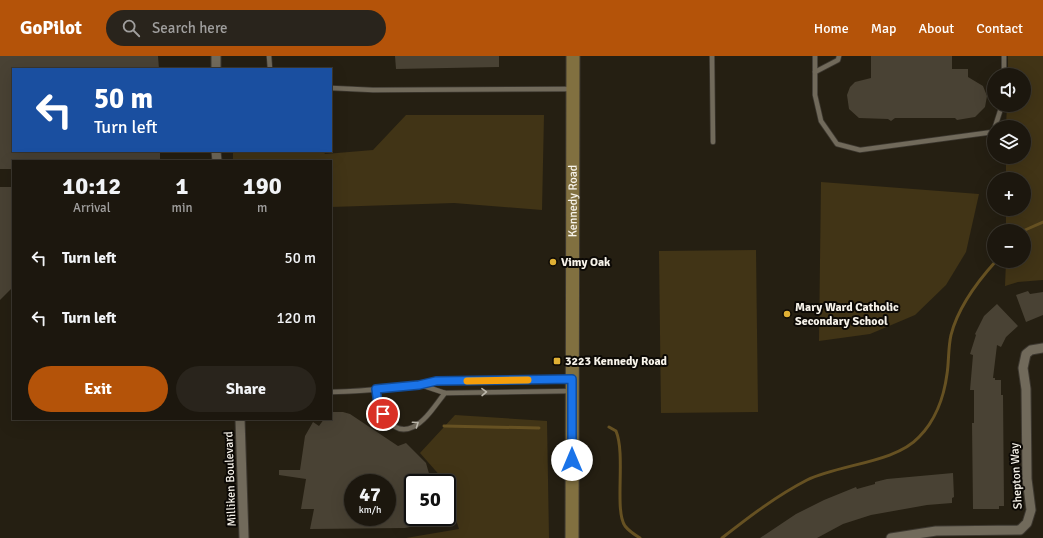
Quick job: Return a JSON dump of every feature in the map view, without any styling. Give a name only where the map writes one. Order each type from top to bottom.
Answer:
[{"type":"main road","name":"Kennedy Road","points":[[572,538],[573,56]]},
{"type":"street","points":[[216,56],[216,68]]},
{"type":"street","name":"Shepton Way","points":[[891,538],[936,531],[1020,530],[1027,523],[1031,510],[1027,479],[1026,389],[1023,368],[1026,354],[1031,350],[1043,348]]},
{"type":"street","name":"Milliken Boulevard","points":[[240,420],[244,538]]},
{"type":"lane","points":[[269,56],[270,68]]},
{"type":"lane","points":[[712,56],[713,142]]},
{"type":"lane","points":[[815,56],[815,95],[820,121],[837,144],[860,150],[987,132]]},
{"type":"lane","points":[[815,72],[838,60],[839,56]]},
{"type":"lane","points":[[1004,56],[1004,68]]},
{"type":"lane","points":[[332,88],[373,90],[573,89]]},
{"type":"lane","points":[[332,392],[419,385],[436,381],[572,385]]},
{"type":"lane","points":[[419,385],[445,393],[572,385]]},
{"type":"lane","points":[[376,389],[378,404],[383,414],[389,422],[397,427],[405,429],[413,427],[420,422],[445,393]]},
{"type":"shaded area","points":[[1008,56],[1043,56],[1043,280],[1018,282],[1005,286],[1006,268],[1031,268],[1031,224],[1006,224],[1006,216],[1031,216],[1031,172],[1006,172],[1006,164],[1031,164],[1031,120],[1006,120],[1007,112],[1031,112],[1031,68],[1008,68]]},
{"type":"shaded area","points":[[406,115],[544,115],[542,210],[454,203],[332,207],[332,160],[233,160],[233,152],[324,152],[325,154],[373,150]]},
{"type":"shaded area","points":[[821,182],[979,194],[966,252],[946,285],[915,315],[870,334],[819,341]]},
{"type":"shaded area","points":[[756,250],[758,412],[661,413],[659,251]]},
{"type":"shaded area","points":[[455,415],[547,421],[549,538],[406,538],[459,529],[456,520],[456,474],[438,474],[420,453]]},
{"type":"building","points":[[0,56],[158,56],[159,68],[12,68],[12,152],[160,152],[160,160],[12,160],[12,169],[0,169]]},
{"type":"building","points":[[395,56],[499,56],[499,67],[396,69]]},
{"type":"building","points":[[871,56],[952,56],[952,69],[968,69],[968,77],[983,86],[987,96],[985,107],[975,117],[957,120],[955,118],[895,118],[891,121],[888,119],[859,118],[849,109],[847,95],[850,87],[855,82],[871,78]]},
{"type":"building","points":[[0,187],[12,187],[12,288],[0,300]]},
{"type":"building","points":[[1028,291],[1030,294],[1043,292],[1043,315],[1026,322],[1016,295]]},
{"type":"building","points":[[997,304],[1018,326],[1006,337],[1001,347],[997,345],[993,378],[995,378],[995,380],[1001,380],[1001,395],[1003,395],[1004,506],[999,506],[999,509],[973,509],[972,423],[974,423],[974,390],[970,390],[973,355],[970,354],[976,335],[975,334],[984,316]]},
{"type":"building","points":[[332,412],[343,412],[350,414],[398,446],[406,443],[426,463],[429,474],[404,474],[404,526],[415,526],[405,528],[310,529],[314,509],[301,509],[306,479],[279,475],[279,470],[300,470],[305,436],[313,422],[319,426],[323,420],[332,420]]},
{"type":"building","points":[[953,473],[954,497],[952,498],[952,503],[927,505],[871,515],[843,524],[817,538],[760,538],[796,514],[824,500],[856,487],[857,489],[887,479]]},
{"type":"waterway","points":[[1031,227],[1043,222]]},
{"type":"waterway","points":[[722,538],[774,500],[807,480],[835,470],[882,458],[909,446],[925,431],[938,408],[944,391],[949,345],[954,325],[969,295],[990,268]]},
{"type":"waterway","points":[[444,426],[539,428]]},
{"type":"waterway","points":[[609,427],[616,431],[619,441],[620,508],[622,518],[625,526],[640,538]]},
{"type":"slow traffic","points":[[467,381],[528,380]]},
{"type":"place","name":"Vimy Oak","points":[[553,262]]},
{"type":"place","name":"Mary Ward Catholic Secondary School","points":[[787,314]]},
{"type":"place","name":"3223 Kennedy Road","points":[[557,361]]},
{"type":"route","points":[[383,414],[378,404],[376,389],[419,385],[436,381],[572,379],[572,460]]}]
